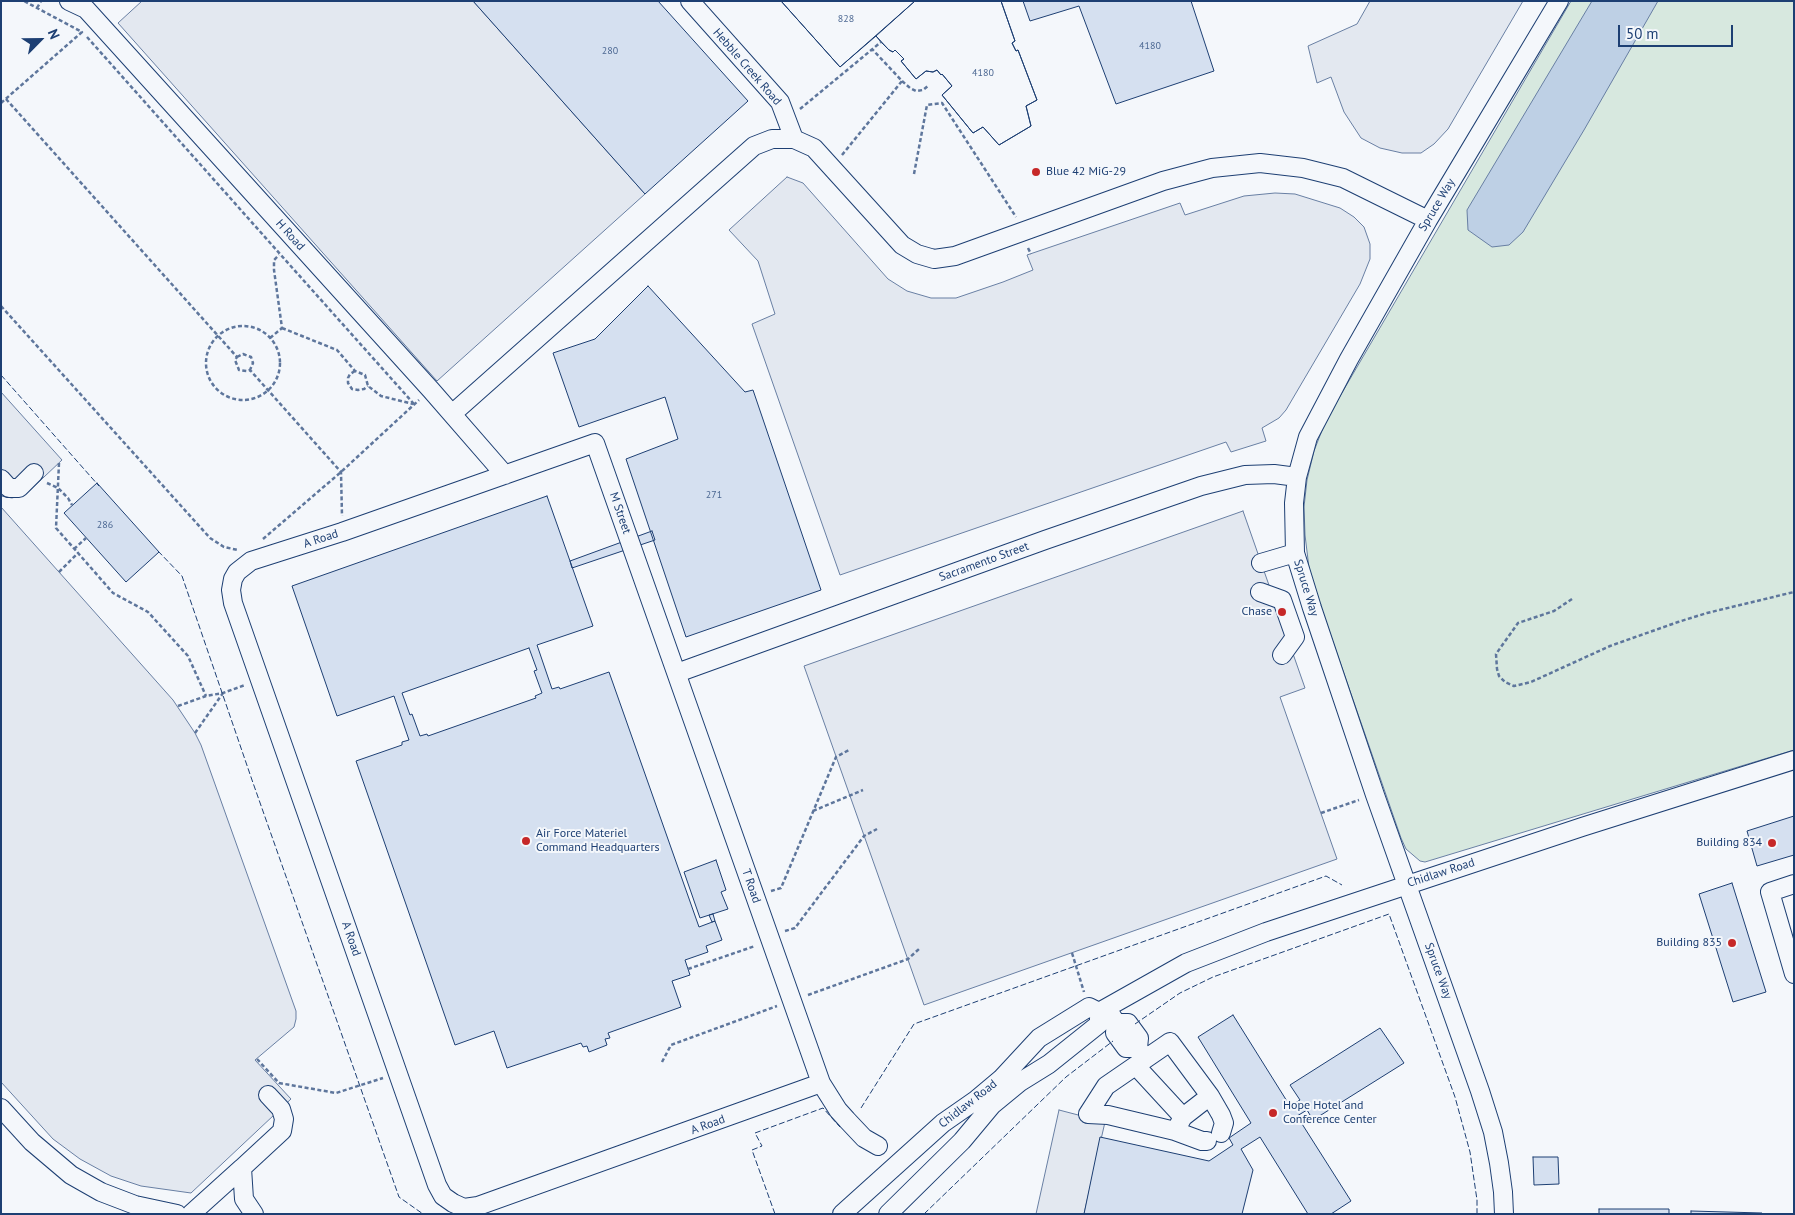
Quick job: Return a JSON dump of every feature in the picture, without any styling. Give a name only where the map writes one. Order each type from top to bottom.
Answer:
[{"type":"street","name":"H Road","points":[[69,1],[90,5],[295,240],[505,475]]},
{"type":"street","name":"Hebble Creek Road","points":[[690,1],[780,102],[794,139]]},
{"type":"street","name":"Spruce Way","points":[[1504,1214],[1500,1163],[1493,1132],[1439,974],[1406,885],[1312,608],[1295,553],[1294,531],[1297,477],[1308,437],[1428,220],[1559,1]]},
{"type":"street","points":[[452,414],[754,146],[772,139],[794,139],[814,148],[902,245],[917,254],[934,259],[955,256],[1163,181],[1212,168],[1260,163],[1303,168],[1342,178],[1428,220]]},
{"type":"street","name":"M Street","points":[[505,475],[595,443],[677,673]]},
{"type":"street","name":"Sacramento Street","points":[[677,673],[1036,543],[1201,486],[1245,475],[1274,474],[1297,477]]},
{"type":"street","name":"A Road","points":[[505,475],[342,532],[251,561],[237,572],[233,578],[231,590],[233,604],[437,1185],[443,1196],[453,1204],[464,1208],[478,1206],[825,1090]]},
{"type":"street","points":[[1,479],[9,488],[19,488],[38,476]]},
{"type":"street","points":[[1261,563],[1295,553]]},
{"type":"street","points":[[1260,592],[1282,600],[1295,637],[1282,655]]},
{"type":"street","name":"T Road","points":[[677,673],[825,1090]]},
{"type":"street","name":"Chidlaw Road","points":[[842,1214],[943,1123],[976,1100],[1001,1078],[1038,1038],[1089,1007],[1103,1010],[1186,963],[1266,932],[1582,827],[1794,760]]},
{"type":"street","points":[[1794,884],[1770,892],[1794,974]]},
{"type":"street","points":[[1103,1010],[1116,1023],[1128,1023],[1139,1038],[1140,1058],[1179,1124],[1202,1141],[1214,1137],[1224,1123],[1210,1096],[1170,1042],[1140,1058],[1106,1086],[1088,1114],[1179,1124],[1210,1096]]},
{"type":"street","name":"Chidlaw Road","points":[[888,1214],[962,1141],[992,1105],[1020,1082],[1049,1064],[1099,1024],[1103,1010]]},
{"type":"street","points":[[825,1090],[844,1105],[915,1186]]},
{"type":"street","points":[[192,1214],[282,1131],[284,1119],[280,1109],[268,1095]]},
{"type":"street","points":[[1,1108],[32,1142],[71,1175],[101,1192],[135,1205],[177,1214]]},
{"type":"street","points":[[242,1168],[244,1198],[254,1214]]},
{"type":"path","points":[[24,1],[82,32],[415,404]]},
{"type":"path","points":[[37,8],[41,1]]},
{"type":"path","points":[[1,103],[82,32]]},
{"type":"path","points":[[787,119],[881,42]]},
{"type":"path","points":[[872,49],[910,88],[916,91],[923,90],[929,85]]},
{"type":"path","points":[[831,167],[902,81]]},
{"type":"path","points":[[6,99],[237,356]]},
{"type":"path","points":[[914,174],[927,105],[942,103],[1017,219],[1030,254]]},
{"type":"path","points":[[282,328],[274,260],[295,240]]},
{"type":"path","points":[[1,306],[210,538],[224,546],[241,550]]},
{"type":"path","points":[[245,326],[264,332],[278,351],[278,374],[272,387],[262,395],[241,400],[227,397],[221,393],[209,376],[207,365],[209,349],[218,335],[235,327],[245,326]]},
{"type":"path","points":[[270,338],[282,328]]},
{"type":"path","points":[[282,328],[337,350],[355,371],[365,375],[368,386],[381,396],[415,404]]},
{"type":"path","points":[[237,356],[243,354],[251,358],[253,363],[250,370]]},
{"type":"path","points":[[237,356],[235,360],[238,370],[250,370]]},
{"type":"path","points":[[250,370],[341,472],[342,532]]},
{"type":"path","points":[[355,371],[348,378],[348,383],[352,389],[364,389],[368,386]]},
{"type":"path","points":[[257,545],[341,472],[430,390]]},
{"type":"path","points":[[59,463],[56,528],[113,593],[148,612],[188,656],[206,696]]},
{"type":"path","points":[[38,476],[58,488],[72,505]]},
{"type":"path","points":[[74,549],[86,538]]},
{"type":"path","points":[[59,572],[78,553]]},
{"type":"path","points":[[1572,599],[1554,611],[1518,623],[1496,654],[1499,676],[1505,682],[1514,686],[1531,682],[1618,643],[1678,622],[1794,592]]},
{"type":"path","points":[[178,706],[206,696],[223,693],[260,679]]},
{"type":"path","points":[[195,733],[223,693]]},
{"type":"path","points":[[755,897],[781,888],[836,757],[849,750]]},
{"type":"path","points":[[813,811],[863,790]]},
{"type":"path","points":[[1321,813],[1375,795]]},
{"type":"path","points":[[688,969],[759,944],[795,928],[864,836],[877,829]]},
{"type":"path","points":[[257,1059],[279,1083],[336,1093],[398,1072]]},
{"type":"shaded area","points":[[142,1],[473,1],[645,194],[437,381],[118,23]]},
{"type":"shaded area","points":[[1370,1],[1523,1],[1448,129],[1434,144],[1421,153],[1402,153],[1380,148],[1361,138],[1344,112],[1331,77],[1317,83],[1308,46],[1357,24]]},
{"type":"shaded area","points":[[1571,1],[1794,1],[1794,750],[1425,862],[1420,861],[1406,849],[1401,838],[1316,593],[1309,568],[1305,535],[1304,507],[1307,480],[1314,451],[1326,420]]},
{"type":"shaded area","points":[[787,177],[803,183],[888,279],[907,291],[931,298],[956,298],[1003,282],[1033,270],[1027,255],[1180,203],[1185,215],[1244,196],[1275,193],[1295,194],[1340,208],[1354,217],[1364,227],[1370,244],[1370,259],[1360,284],[1286,410],[1279,418],[1262,428],[1266,441],[1231,452],[1226,442],[840,575],[752,324],[775,314],[758,261],[729,230]]},
{"type":"shaded area","points":[[1,392],[62,460],[26,494],[12,498],[1,496]]},
{"type":"shaded area","points":[[1,507],[173,700],[195,733],[201,745],[296,1011],[294,1027],[255,1060],[291,1099],[191,1193],[141,1186],[111,1176],[80,1159],[53,1139],[1,1082]]},
{"type":"shaded area","points":[[1243,511],[1305,688],[1280,697],[1337,859],[924,1005],[804,666]]},
{"type":"shaded area","points":[[1059,1110],[1105,1122],[1084,1214],[1036,1214]]},
{"type":"water","points":[[1592,1],[1658,1],[1523,232],[1509,245],[1492,247],[1468,230],[1467,210]]},
{"type":"building","points":[[473,1],[658,1],[748,101],[645,194]]},
{"type":"building","points":[[781,1],[1001,1],[1015,41],[1012,43],[1016,51],[1018,50],[1037,100],[1026,106],[1031,126],[999,145],[983,127],[973,133],[942,95],[952,86],[942,74],[937,70],[933,72],[926,71],[916,79],[901,61],[904,59],[895,50],[893,52],[889,50],[876,36],[840,67]]},
{"type":"building","points":[[781,1],[915,1],[840,67]]},
{"type":"building","points":[[915,1],[1001,1],[1015,41],[1012,43],[1016,51],[1018,50],[1037,100],[1026,106],[1031,126],[999,145],[983,127],[973,133],[942,95],[952,86],[942,74],[937,70],[933,72],[926,71],[916,79],[901,61],[904,59],[895,50],[893,52],[889,50],[881,42],[876,36]]},
{"type":"building","points":[[1023,1],[1191,1],[1214,71],[1116,104],[1079,6],[1030,21]]},
{"type":"building","points":[[648,286],[745,392],[753,390],[821,590],[686,637],[626,459],[678,439],[665,397],[579,427],[553,353],[595,339]]},
{"type":"building","points":[[97,483],[159,552],[126,582],[64,513]]},
{"type":"building","name":"Air Force Materiel Command Headquarters","points":[[547,496],[593,626],[537,645],[552,689],[559,687],[560,689],[609,672],[699,927],[715,921],[722,940],[706,946],[708,952],[685,960],[690,975],[672,981],[681,1007],[608,1033],[610,1038],[605,1039],[607,1045],[589,1052],[587,1046],[583,1047],[581,1043],[507,1068],[494,1031],[455,1045],[356,761],[402,745],[402,742],[409,740],[394,696],[337,716],[292,586]],"holes":[[[529,648],[537,670],[534,671],[542,693],[535,696],[536,698],[428,736],[427,734],[420,736],[402,693]]]},
{"type":"building","points":[[652,531],[655,540],[572,568],[570,561]]},
{"type":"building","name":"Building 834","points":[[1794,816],[1794,855],[1757,866],[1747,831]]},
{"type":"building","points":[[716,860],[726,890],[721,892],[728,909],[700,918],[684,872]]},
{"type":"building","name":"Building 835","points":[[1732,883],[1766,992],[1733,1002],[1699,894]]},
{"type":"building","points":[[713,914],[715,921],[712,922],[709,915]]},
{"type":"building","name":"Hope Hotel and Conference Center","points":[[1233,1015],[1290,1106],[1300,1100],[1290,1085],[1380,1028],[1404,1063],[1313,1120],[1307,1110],[1297,1116],[1351,1201],[1331,1214],[1308,1214],[1260,1137],[1241,1149],[1253,1170],[1242,1214],[1084,1214],[1100,1137],[1209,1161],[1233,1145],[1229,1138],[1251,1123],[1198,1037]]},
{"type":"building","points":[[1533,1157],[1558,1157],[1559,1184],[1534,1185]]},
{"type":"building","points":[[1599,1209],[1669,1209],[1669,1214],[1599,1214]]},
{"type":"building","points":[[1691,1211],[1762,1213],[1762,1214],[1691,1214]]},
{"type":"fence","points":[[1,375],[99,486]]},
{"type":"fence","points":[[158,551],[182,576],[399,1197],[423,1214]]},
{"type":"fence","points":[[861,1108],[914,1024],[1326,876],[1342,885]]},
{"type":"fence","points":[[1135,1024],[1180,993],[1213,977],[1389,914],[1455,1097],[1470,1152],[1477,1200],[1477,1214]]},
{"type":"fence","points":[[924,1214],[1066,1077],[1113,1041]]},
{"type":"fence","points":[[775,1214],[752,1150],[762,1146],[755,1133],[823,1108],[840,1127]]},
{"type":"place","name":"Blue 42 MiG-29","points":[[1036,172]]},
{"type":"place","name":"Chase","points":[[1282,612]]},
{"type":"place","name":"Air Force Materiel Command Headquarters","points":[[526,841]]},
{"type":"place","name":"Building 834","points":[[1772,843]]},
{"type":"place","name":"Building 835","points":[[1732,943]]},
{"type":"place","name":"Hope Hotel and Conference Center","points":[[1273,1113]]}]
